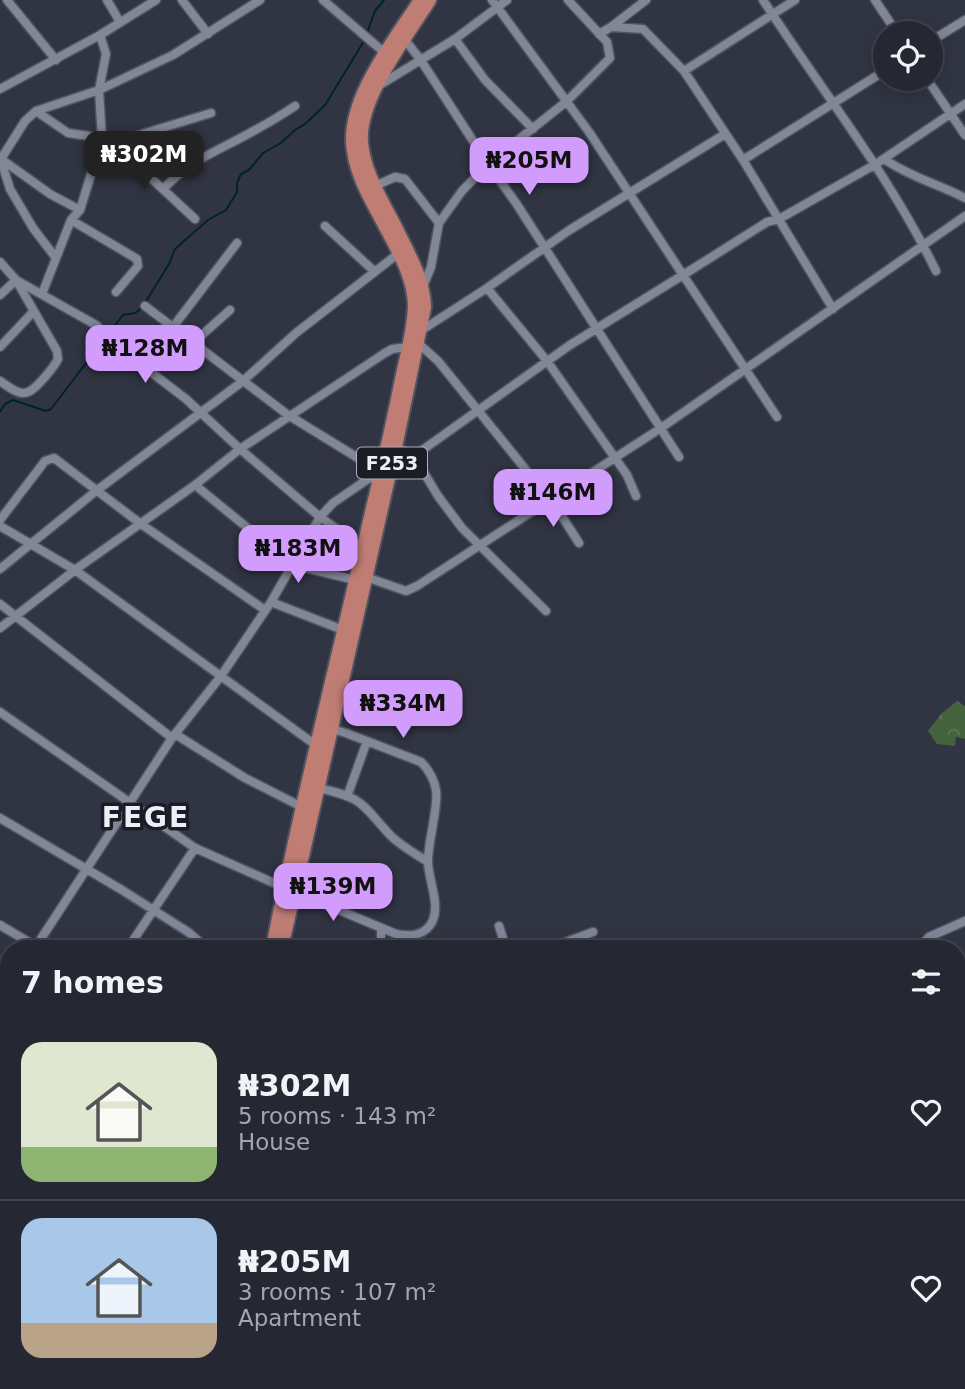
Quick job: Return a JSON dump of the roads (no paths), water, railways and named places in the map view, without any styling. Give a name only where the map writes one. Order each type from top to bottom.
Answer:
[{"type":"main road","name":"F253","points":[[283,940],[317,746],[344,630],[361,578],[363,548],[396,447],[413,346],[413,293],[399,253],[364,186],[351,136],[355,111],[420,0]]},
{"type":"main road","name":"F253","points":[[304,816],[318,788],[361,578],[413,346],[422,330],[425,307],[423,287],[408,250],[375,186],[364,156],[361,128],[368,102],[376,87],[430,0]]},
{"type":"main road","name":"F253","points":[[274,940],[290,890]]},
{"type":"street","points":[[107,0],[120,22]]},
{"type":"street","points":[[0,89],[56,61],[156,0]]},
{"type":"street","points":[[182,0],[208,34]]},
{"type":"street","points":[[56,258],[33,228],[10,189],[1,158],[25,121],[36,111],[99,90],[173,55],[260,0]]},
{"type":"street","points":[[323,0],[386,54]]},
{"type":"street","points":[[376,87],[455,39],[495,4],[507,0]]},
{"type":"street","points":[[423,287],[431,267],[439,223],[462,191],[488,164],[567,101],[610,58],[607,42],[568,0]]},
{"type":"street","points":[[763,0],[876,164],[936,271]]},
{"type":"street","points":[[684,71],[795,0]]},
{"type":"street","points":[[875,0],[889,21]]},
{"type":"street","points":[[0,10],[10,1],[56,61]]},
{"type":"street","points":[[599,34],[642,1]]},
{"type":"street","points":[[495,4],[567,101],[777,417]]},
{"type":"street","points":[[943,34],[965,20]]},
{"type":"street","points":[[611,27],[643,29],[684,71],[743,160],[833,309]]},
{"type":"street","points":[[42,294],[71,220],[80,210],[102,139],[99,90],[106,54],[100,35]]},
{"type":"street","points":[[455,39],[485,80],[533,129]]},
{"type":"street","points":[[405,40],[516,203],[679,457]]},
{"type":"street","points":[[743,160],[873,78]]},
{"type":"street","points":[[935,91],[965,135]]},
{"type":"street","points":[[414,456],[598,328],[767,222],[779,219],[876,164],[965,104]]},
{"type":"street","points":[[164,188],[182,170],[257,130],[295,106]]},
{"type":"street","points":[[36,111],[68,133],[113,143],[195,219]]},
{"type":"street","points":[[113,143],[211,113]]},
{"type":"street","points":[[422,330],[544,248],[724,134]]},
{"type":"street","points":[[1,158],[50,194],[80,210]]},
{"type":"street","points":[[884,159],[913,176],[965,198]]},
{"type":"street","points":[[375,186],[395,177],[405,178],[439,223]]},
{"type":"street","points":[[195,485],[293,565],[361,578],[406,591],[479,547],[661,428],[965,216]]},
{"type":"street","points":[[71,220],[137,259],[138,266],[116,292]]},
{"type":"street","points":[[325,226],[374,271]]},
{"type":"street","points":[[173,327],[237,243]]},
{"type":"street","points":[[0,569],[96,491],[243,381],[296,333],[399,253]]},
{"type":"street","points":[[0,262],[16,280],[57,351],[58,359],[32,392],[14,391],[0,381]]},
{"type":"street","points":[[16,280],[96,325],[126,353],[201,412],[320,517],[363,548]]},
{"type":"street","points":[[0,295],[16,280]]},
{"type":"street","points":[[487,288],[547,361],[627,475],[636,496]]},
{"type":"street","points":[[145,306],[288,415],[358,458]]},
{"type":"street","points":[[194,342],[229,310]]},
{"type":"street","points":[[1,342],[33,312]]},
{"type":"street","points":[[0,628],[240,449],[392,349],[413,346],[438,361],[549,500],[579,542]]},
{"type":"street","points":[[396,447],[414,456],[449,512],[479,547],[545,611]]},
{"type":"street","points":[[0,520],[49,458],[54,458],[141,524],[265,610]]},
{"type":"street","points":[[41,940],[174,736],[221,676],[271,602],[320,517],[333,503],[368,478],[383,483]]},
{"type":"street","points":[[0,526],[75,570],[317,746]]},
{"type":"street","points":[[271,602],[344,630]]},
{"type":"street","points":[[0,604],[174,736],[304,816]]},
{"type":"street","points":[[0,712],[195,848],[382,928],[409,937],[421,933],[433,921],[435,910],[428,862],[437,792],[430,770],[421,762],[332,729]]},
{"type":"street","points":[[348,794],[367,741]]},
{"type":"street","points":[[318,788],[348,794],[366,806],[393,838],[428,862]]},
{"type":"street","points":[[0,818],[198,940]]},
{"type":"street","points":[[133,940],[195,848]]},
{"type":"street","points":[[926,940],[964,922]]},
{"type":"street","points":[[0,925],[23,940]]},
{"type":"street","points":[[499,926],[503,940]]},
{"type":"street","points":[[381,940],[382,928]]},
{"type":"street","points":[[572,940],[593,932]]},
{"type":"waterway","points":[[367,33],[375,11],[384,0]]},
{"type":"waterway","points":[[145,303],[175,249],[208,220],[226,210],[237,192],[241,174],[249,170],[263,153],[281,143],[325,105],[364,41]]},
{"type":"waterway","points":[[109,333],[123,315],[135,313],[142,308]]},
{"type":"waterway","points":[[0,412],[5,404],[13,400],[46,411],[51,409],[106,337]]},
{"type":"district","name":"FEGE","points":[[146,817]]}]
